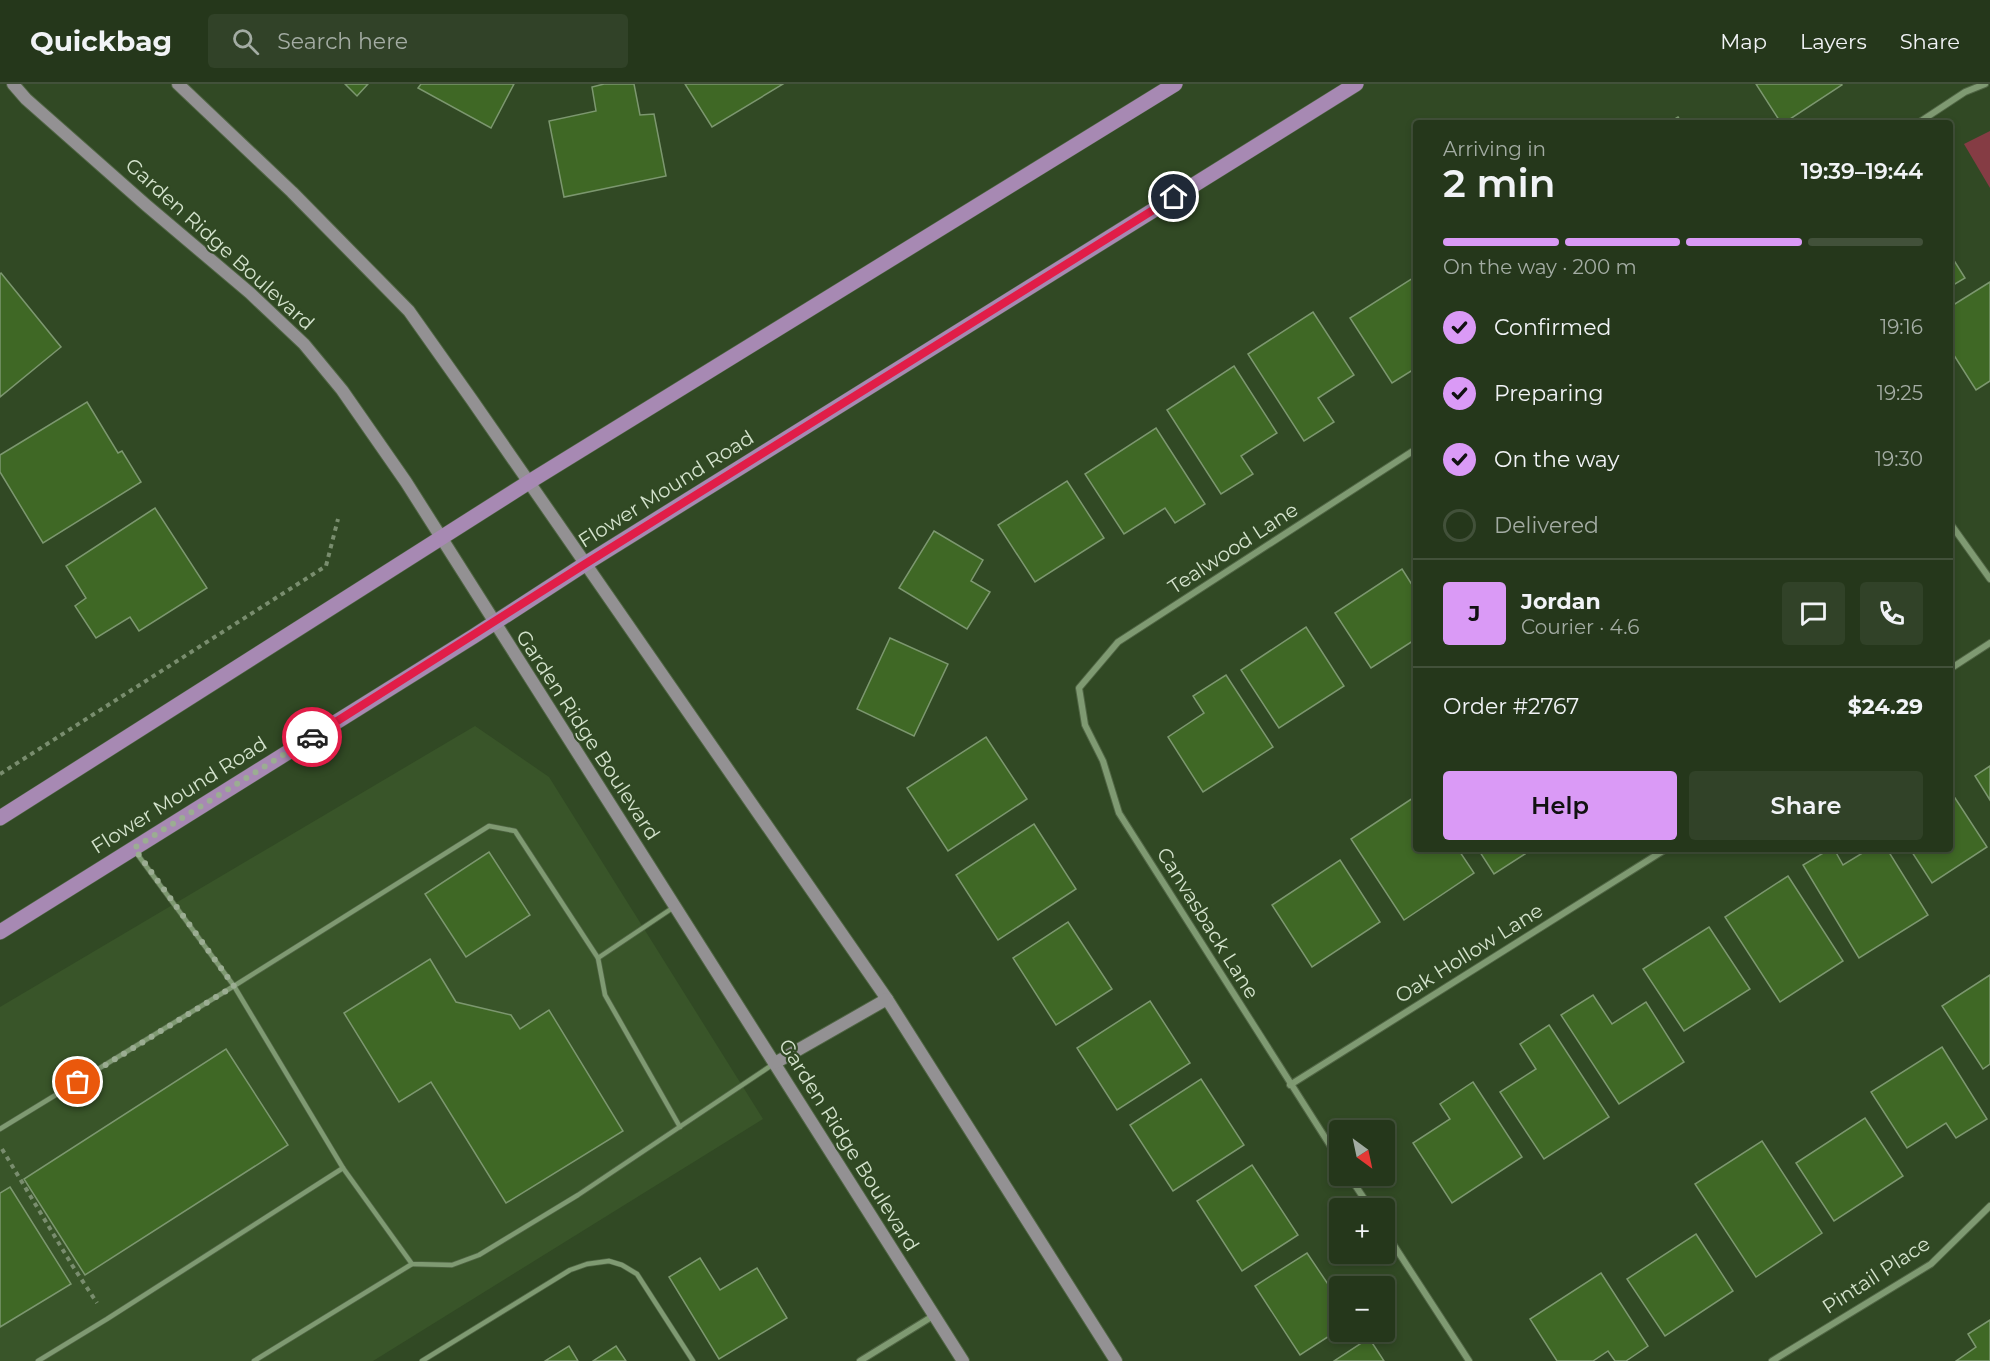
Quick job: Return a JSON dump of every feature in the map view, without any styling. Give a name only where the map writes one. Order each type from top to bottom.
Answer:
[{"type":"main road","name":"Garden Ridge Boulevard","points":[[13,84],[26,99],[146,205],[250,293],[304,344],[342,390],[383,447],[442,539],[963,1361]]},
{"type":"main road","points":[[178,84],[292,192],[409,311],[887,999],[1116,1361]]},
{"type":"main road","points":[[0,818],[529,482],[1175,84]]},
{"type":"main road","name":"Flower Mound Road","points":[[0,932],[585,564],[1356,84]]},
{"type":"main road","points":[[775,1064],[887,999]]},
{"type":"street","points":[[1923,120],[1965,92],[1985,84]]},
{"type":"street","name":"Tealwood Lane","points":[[1079,688],[1118,642],[1413,451]]},
{"type":"street","points":[[1953,527],[1990,579]]},
{"type":"street","points":[[1953,667],[1990,644]]},
{"type":"street","name":"Canvasback Lane","points":[[1079,688],[1085,725],[1103,761],[1119,813],[1329,1144]]},
{"type":"street","name":"Oak Hollow Lane","points":[[1290,1085],[1661,852]]},
{"type":"street","name":"Pintail Place","points":[[1772,1361],[1931,1264],[1990,1206]]},
{"type":"street","points":[[1395,1247],[1469,1361]]},
{"type":"street","points":[[860,1361],[933,1316]]},
{"type":"lane","points":[[0,1129],[489,826],[515,831],[598,958],[605,995],[680,1127]]},
{"type":"lane","points":[[134,848],[234,986],[343,1168],[412,1264]]},
{"type":"lane","points":[[598,958],[675,907]]},
{"type":"lane","points":[[254,1361],[412,1264],[452,1265],[479,1255],[578,1195],[775,1064]]},
{"type":"lane","points":[[38,1361],[343,1168]]},
{"type":"lane","points":[[422,1361],[570,1270],[587,1264],[609,1261],[622,1265],[637,1274],[693,1361]]},
{"type":"path","points":[[0,774],[326,566],[338,519]]},
{"type":"path","points":[[0,1146],[107,1319]]},
{"type":"shaded area","points":[[1990,131],[1990,188],[1964,144]]},
{"type":"shaded area","points":[[475,726],[549,777],[763,1119],[373,1361],[0,1361],[0,1007]]},
{"type":"building","points":[[345,84],[368,84],[357,96]]},
{"type":"building","points":[[421,84],[514,84],[491,128],[418,88]]},
{"type":"building","points":[[604,84],[634,84],[640,115],[654,114],[666,176],[564,197],[549,121],[596,111],[592,87]]},
{"type":"building","points":[[685,84],[783,84],[712,127]]},
{"type":"building","points":[[1756,84],[1842,85],[1789,120],[1779,120]]},
{"type":"building","points":[[1953,259],[1965,278],[1953,285]]},
{"type":"building","points":[[0,274],[61,347],[0,397]]},
{"type":"building","points":[[1413,278],[1413,370],[1392,383],[1350,318]]},
{"type":"building","points":[[1990,282],[1990,381],[1976,390],[1953,354],[1953,305]]},
{"type":"building","points":[[1313,312],[1354,375],[1318,398],[1334,422],[1304,441],[1248,354]]},
{"type":"building","points":[[1234,366],[1277,433],[1241,456],[1253,474],[1221,494],[1167,410]]},
{"type":"building","points":[[87,402],[118,453],[122,451],[141,482],[43,543],[0,472],[0,455]]},
{"type":"building","points":[[1156,428],[1205,504],[1175,523],[1165,508],[1124,534],[1085,474]]},
{"type":"building","points":[[1067,481],[1104,538],[1035,582],[998,525]]},
{"type":"building","points":[[155,508],[207,588],[139,631],[130,617],[96,638],[75,606],[86,598],[66,566]]},
{"type":"building","points":[[934,531],[983,560],[971,581],[990,592],[967,629],[899,588]]},
{"type":"building","points":[[1402,569],[1413,586],[1413,641],[1371,668],[1335,613]]},
{"type":"building","points":[[1306,627],[1344,686],[1279,728],[1241,670]]},
{"type":"building","points":[[890,638],[948,664],[914,736],[857,709]]},
{"type":"building","points":[[1226,675],[1273,747],[1203,792],[1168,737],[1204,713],[1193,696]]},
{"type":"building","points":[[986,737],[1027,799],[948,851],[907,788]]},
{"type":"building","points":[[1990,766],[1990,800],[1975,776]]},
{"type":"building","points":[[1413,798],[1413,852],[1460,852],[1474,873],[1404,920],[1351,839]]},
{"type":"building","points":[[1955,798],[1987,847],[1932,883],[1912,852],[1953,852],[1953,799]]},
{"type":"building","points":[[1034,824],[1076,889],[998,940],[956,875]]},
{"type":"building","points":[[489,852],[530,915],[466,957],[425,894]]},
{"type":"building","points":[[1480,852],[1523,852],[1525,854],[1494,874]]},
{"type":"building","points":[[1825,852],[1836,852],[1843,865],[1864,852],[1889,852],[1928,915],[1859,958],[1803,865]]},
{"type":"building","points":[[1340,860],[1380,922],[1312,967],[1272,905]]},
{"type":"building","points":[[1788,876],[1843,961],[1780,1002],[1725,917]]},
{"type":"building","points":[[1068,922],[1112,989],[1056,1025],[1013,958]]},
{"type":"building","points":[[1709,927],[1750,989],[1684,1031],[1643,969]]},
{"type":"building","points":[[430,959],[456,1002],[511,1015],[520,1029],[549,1010],[623,1131],[506,1203],[431,1082],[399,1102],[344,1013]]},
{"type":"building","points":[[1990,975],[1990,1064],[1983,1069],[1942,1006]]},
{"type":"building","points":[[1593,995],[1612,1024],[1646,1002],[1684,1062],[1619,1104],[1561,1015]]},
{"type":"building","points":[[1150,1001],[1190,1063],[1117,1110],[1077,1048]]},
{"type":"building","points":[[1549,1025],[1609,1117],[1544,1159],[1500,1092],[1536,1069],[1520,1044]]},
{"type":"building","points":[[1942,1047],[1987,1119],[1956,1138],[1946,1123],[1907,1148],[1871,1092]]},
{"type":"building","points":[[226,1049],[288,1145],[85,1275],[24,1179]]},
{"type":"building","points":[[1201,1079],[1244,1145],[1173,1191],[1130,1125]]},
{"type":"building","points":[[1473,1082],[1522,1157],[1452,1203],[1413,1143],[1450,1119],[1440,1104]]},
{"type":"building","points":[[1865,1118],[1903,1176],[1834,1221],[1796,1163]]},
{"type":"building","points":[[1762,1141],[1822,1233],[1756,1277],[1695,1184]]},
{"type":"building","points":[[1252,1165],[1298,1235],[1242,1271],[1197,1201]]},
{"type":"building","points":[[10,1187],[71,1284],[0,1327],[0,1193]]},
{"type":"building","points":[[1696,1234],[1733,1291],[1665,1336],[1627,1279]]},
{"type":"building","points":[[1307,1253],[1329,1286],[1329,1336],[1300,1355],[1255,1286]]},
{"type":"building","points":[[700,1258],[720,1290],[757,1268],[787,1318],[719,1359],[669,1277]]},
{"type":"building","points":[[1601,1273],[1648,1346],[1626,1361],[1615,1361],[1608,1351],[1593,1361],[1557,1361],[1530,1319]]},
{"type":"building","points":[[1990,1320],[1990,1361],[1956,1361],[1976,1347],[1968,1334]]},
{"type":"building","points":[[1363,1342],[1372,1342],[1384,1361],[1334,1361]]},
{"type":"building","points":[[569,1346],[578,1361],[545,1361]]},
{"type":"building","points":[[616,1346],[626,1361],[593,1361]]},
{"type":"way so far","points":[[78,1082],[234,986],[134,848],[312,737]]},
{"type":"route","points":[[312,737],[1174,197]]}]
